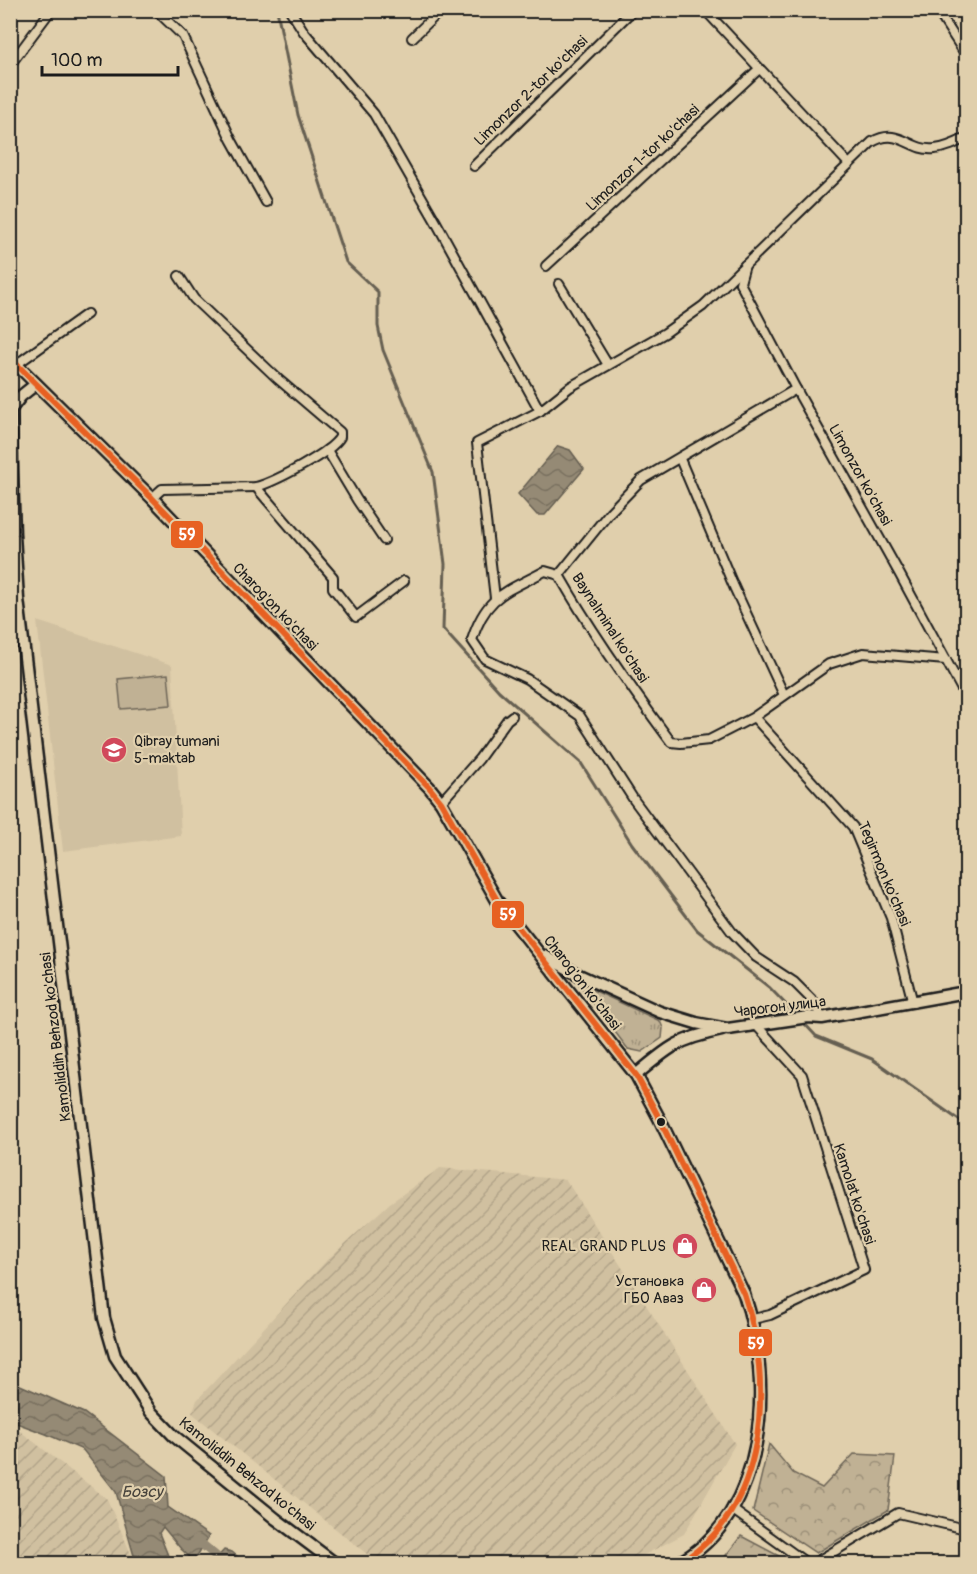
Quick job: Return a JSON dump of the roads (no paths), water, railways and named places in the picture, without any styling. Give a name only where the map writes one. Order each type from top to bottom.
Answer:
[{"type":"main road","name":"Charog'on ko'chasi","points":[[14,361],[152,498],[429,787],[441,802],[498,902],[636,1076],[659,1118],[744,1294],[753,1319],[760,1366],[759,1413],[751,1463],[733,1510],[709,1541],[695,1553],[677,1563]]},
{"type":"main road","points":[[11,405],[36,384]]},
{"type":"main road","name":"Kamoliddin Behzod ko'chasi","points":[[11,405],[18,599],[104,1318],[115,1356],[152,1412],[174,1436],[276,1519],[336,1563]]},
{"type":"main road","name":"Чарогон улица","points":[[540,953],[579,975],[660,1012],[696,1023],[729,1029],[808,1017],[822,1018],[966,992]]},
{"type":"main road","points":[[636,1076],[668,1048],[682,1040],[729,1029]]},
{"type":"street","points":[[10,64],[51,10]]},
{"type":"street","points":[[156,10],[183,36],[231,139],[266,202]]},
{"type":"street","points":[[290,10],[304,33],[374,114],[540,411]]},
{"type":"street","points":[[412,38],[441,10]]},
{"type":"street","name":"Limonzor 2-tor ko'chasi","points":[[474,166],[633,10]]},
{"type":"street","points":[[705,10],[849,164]]},
{"type":"street","points":[[938,10],[966,55]]},
{"type":"street","name":"Limonzor 1-tor ko'chasi","points":[[546,266],[759,69]]},
{"type":"street","points":[[495,598],[477,443],[540,411],[570,387],[665,333],[703,306],[872,142],[883,136],[894,136],[921,148],[934,149],[966,138]]},
{"type":"street","name":"Limonzor ko'chasi","points":[[745,264],[740,283],[966,697]]},
{"type":"street","points":[[152,498],[162,489],[256,487],[267,484],[327,450],[337,442],[340,432],[278,379],[194,299],[179,276]]},
{"type":"street","points":[[559,284],[608,365]]},
{"type":"street","points":[[14,361],[87,314]]},
{"type":"street","points":[[559,575],[610,512],[641,480],[796,389]]},
{"type":"street","points":[[327,450],[384,540]]},
{"type":"street","points":[[680,459],[734,587],[784,695]]},
{"type":"street","points":[[256,487],[333,577],[333,588],[356,617],[404,581]]},
{"type":"street","name":"Baynalminal ko'chasi","points":[[822,1018],[813,1001],[794,982],[756,957],[732,932],[634,800],[580,716],[527,679],[485,659],[472,640],[478,619],[495,598],[544,571],[559,575],[579,610],[671,742],[681,743],[709,740],[754,717],[829,664],[863,653],[946,660]]},
{"type":"street","points":[[441,802],[479,759],[512,716]]},
{"type":"street","name":"Tegirmon ko'chasi","points":[[754,717],[853,826],[891,918],[913,1003]]},
{"type":"street","name":"Kamolat ko'chasi","points":[[753,1319],[770,1315],[864,1270],[802,1075],[756,1025]]},
{"type":"street","points":[[733,1510],[808,1563]]},
{"type":"street","points":[[813,1563],[898,1513],[966,1529]]},
{"type":"water","points":[[558,446],[570,450],[584,469],[545,515],[537,515],[518,494]]},
{"type":"water","name":"Бозсу","points":[[11,1381],[84,1413],[166,1476],[168,1507],[209,1536],[194,1561],[163,1527],[159,1533],[171,1563],[136,1563],[116,1492],[83,1450],[11,1421]]},
{"type":"water","points":[[224,1550],[232,1552],[245,1563],[212,1563]]},
{"type":"waterway","points":[[277,10],[298,115],[346,262],[378,292],[378,326],[383,350],[433,472],[445,564],[443,629],[499,691],[581,763],[632,844],[697,930],[770,988],[797,1016]]},
{"type":"waterway","points":[[802,1021],[816,1036],[872,1059],[966,1125]]},
{"type":"waterway","points":[[196,1539],[217,1557]]},
{"type":"place","name":"Qibray tumani 5-maktab","points":[[114,750]]},
{"type":"place","name":"REAL GRAND PLUS","points":[[685,1246]]},
{"type":"place","name":"Установка ГБО Аваз","points":[[704,1290]]}]
